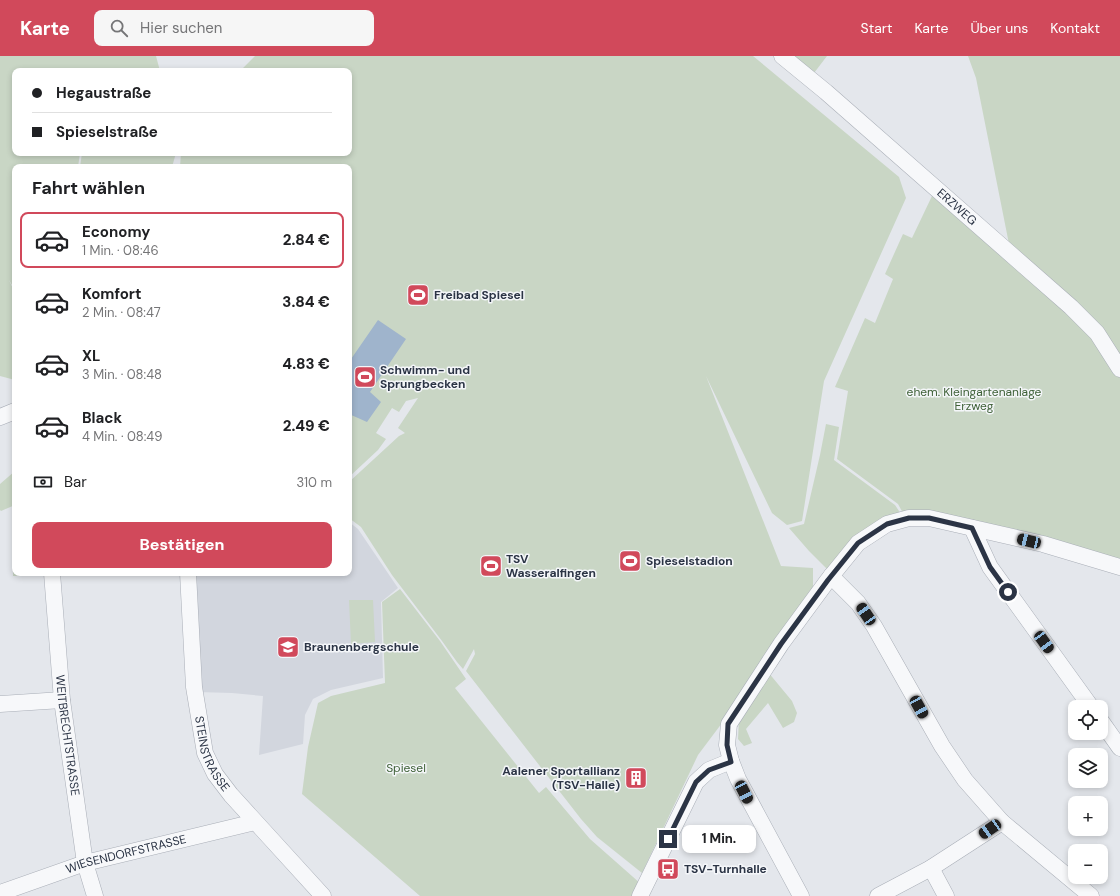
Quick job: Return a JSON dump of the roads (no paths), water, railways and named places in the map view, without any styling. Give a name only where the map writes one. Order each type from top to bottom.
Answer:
[{"type":"street","name":"ERZWEG","points":[[782,56],[826,92],[1071,307],[1097,333],[1120,369]]},
{"type":"street","points":[[0,417],[12,413]]},
{"type":"street","points":[[801,896],[738,779],[731,762],[727,745],[728,724],[781,644],[831,576],[858,543],[887,524],[909,518],[929,518],[1043,544],[1120,567]]},
{"type":"street","points":[[972,528],[990,567],[1086,700]]},
{"type":"street","name":"WEITBRECHTSTRASSE","points":[[52,576],[62,700],[85,863],[95,896]]},
{"type":"street","name":"STEINSTRASSE","points":[[188,576],[194,686],[205,753],[215,774],[231,795],[323,896]]},
{"type":"street","points":[[831,576],[858,603],[874,626],[942,746],[965,780],[1002,822],[1091,896]]},
{"type":"street","points":[[0,704],[62,700]]},
{"type":"street","points":[[1108,731],[1120,748]]},
{"type":"street","points":[[640,896],[696,782],[709,770],[731,762]]},
{"type":"street","name":"WIESENDORFSTRASSE","points":[[0,893],[85,863],[255,822]]},
{"type":"street","points":[[878,896],[931,868],[1002,822]]},
{"type":"street","points":[[931,868],[946,896]]},
{"type":"water","name":"Schwimm- und Sprungbecken","points":[[378,320],[406,339],[370,392],[381,402],[367,422],[352,415],[352,358]]},
{"type":"place","name":"Freibad Spiesel","points":[[418,295]]},
{"type":"place","name":"Schwimm- und Sprungbecken","points":[[365,377]]},
{"type":"place","name":"Spieselstadion","points":[[630,561]]},
{"type":"place","name":"TSV Wasseralfingen","points":[[491,566]]},
{"type":"place","name":"Braunenbergschule","points":[[288,647]]},
{"type":"place","name":"Aalener Sportallianz (TSV-Halle)","points":[[636,778]]},
{"type":"place","name":"TSV-Turnhalle","points":[[668,869]]},
{"type":"park label","name":"ehem. Kleingartenanlage Erzweg","points":[[974,399]]},
{"type":"park label","name":"Spiesel","points":[[406,768]]}]
